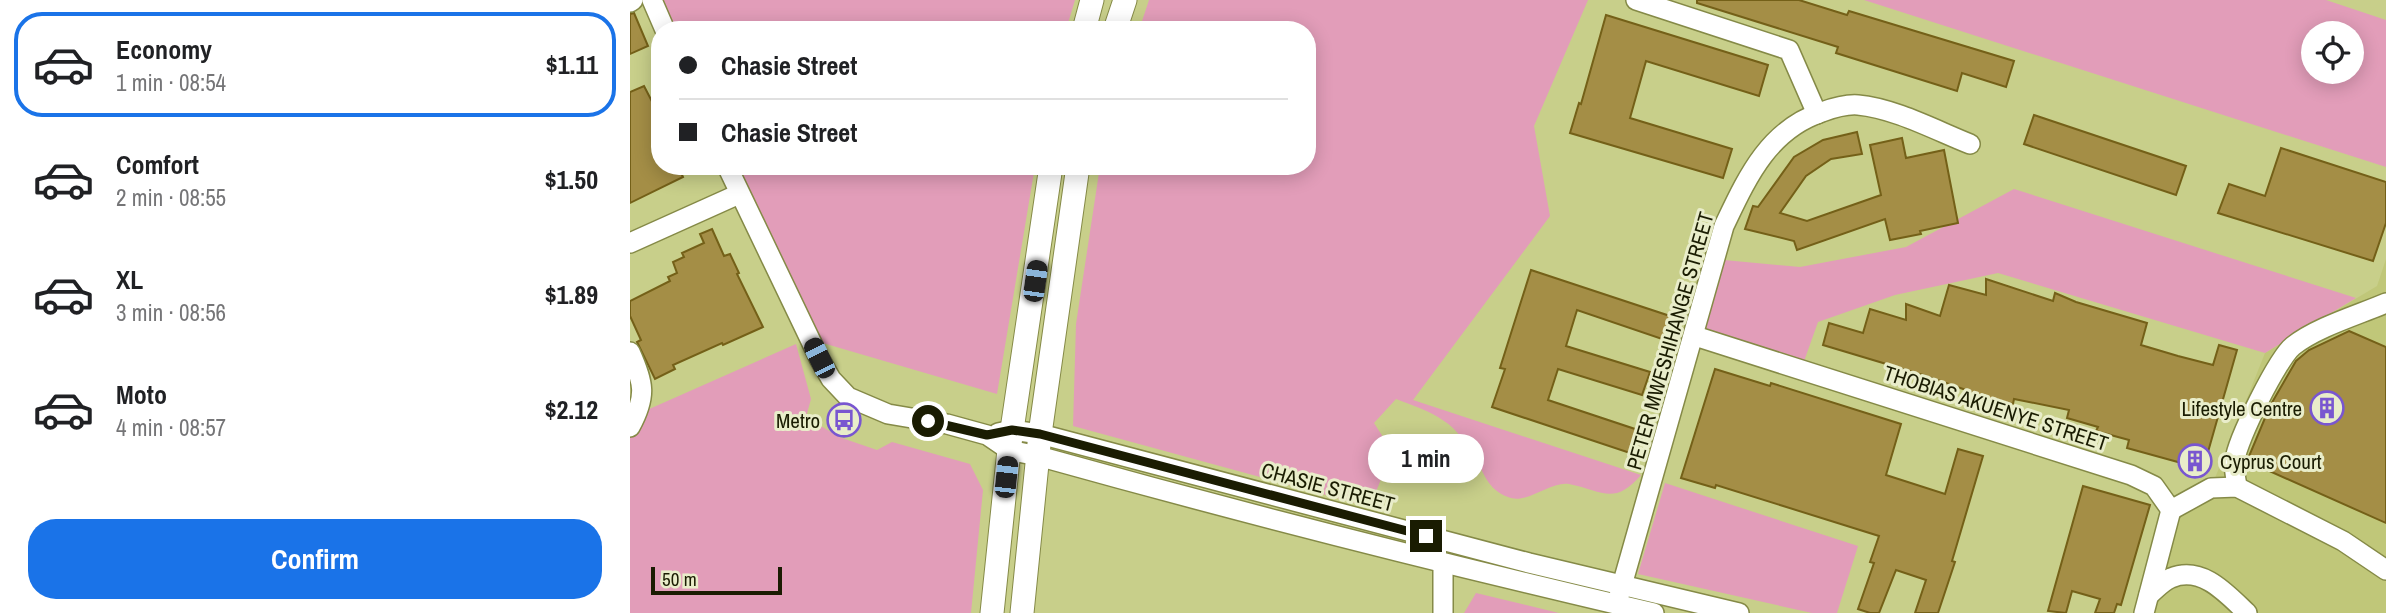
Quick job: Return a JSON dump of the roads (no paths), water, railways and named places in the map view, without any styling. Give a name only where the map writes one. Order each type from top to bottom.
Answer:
[{"type":"main road","points":[[1086,21],[1092,0]]},
{"type":"main road","points":[[1118,21],[1125,0]]},
{"type":"main road","points":[[992,613],[1011,440],[1050,175]]},
{"type":"main road","points":[[1022,613],[1039,445],[1077,175]]},
{"type":"street","points":[[652,0],[661,21]]},
{"type":"street","points":[[1636,0],[1789,50],[1817,114]]},
{"type":"street","name":"PETER MWESHIHANGE STREET","points":[[1617,604],[1724,226],[1748,175],[1772,142],[1794,124],[1817,114],[1836,107],[1858,105],[1891,113],[1970,144]]},
{"type":"street","name":"CHASIE STREET","points":[[731,175],[819,358],[831,379],[848,397],[888,414],[1039,445],[1739,613]]},
{"type":"street","points":[[630,243],[739,194]]},
{"type":"street","points":[[2237,487],[2235,460],[2248,425],[2267,385],[2292,346],[2319,331],[2386,303]]},
{"type":"street","name":"THOBIAS AKUENYE STREET","points":[[1695,336],[2131,474],[2154,486],[2171,510]]},
{"type":"street","points":[[630,352],[641,376],[644,393],[638,414],[630,427]]},
{"type":"street","name":"CHASIE STREET","points":[[1039,445],[1249,515],[1654,613]]},
{"type":"street","points":[[2147,604],[2171,510],[2211,488],[2237,487],[2343,541],[2386,570]]},
{"type":"street","points":[[1443,564],[1443,613]]},
{"type":"street","points":[[2147,604],[2170,578],[2189,573],[2205,578],[2247,613]]},
{"type":"place","name":"Lifestyle Centre","points":[[2327,408]]},
{"type":"place","name":"Metro","points":[[844,420]]},
{"type":"place","name":"Cyprus Court","points":[[2195,461]]}]
